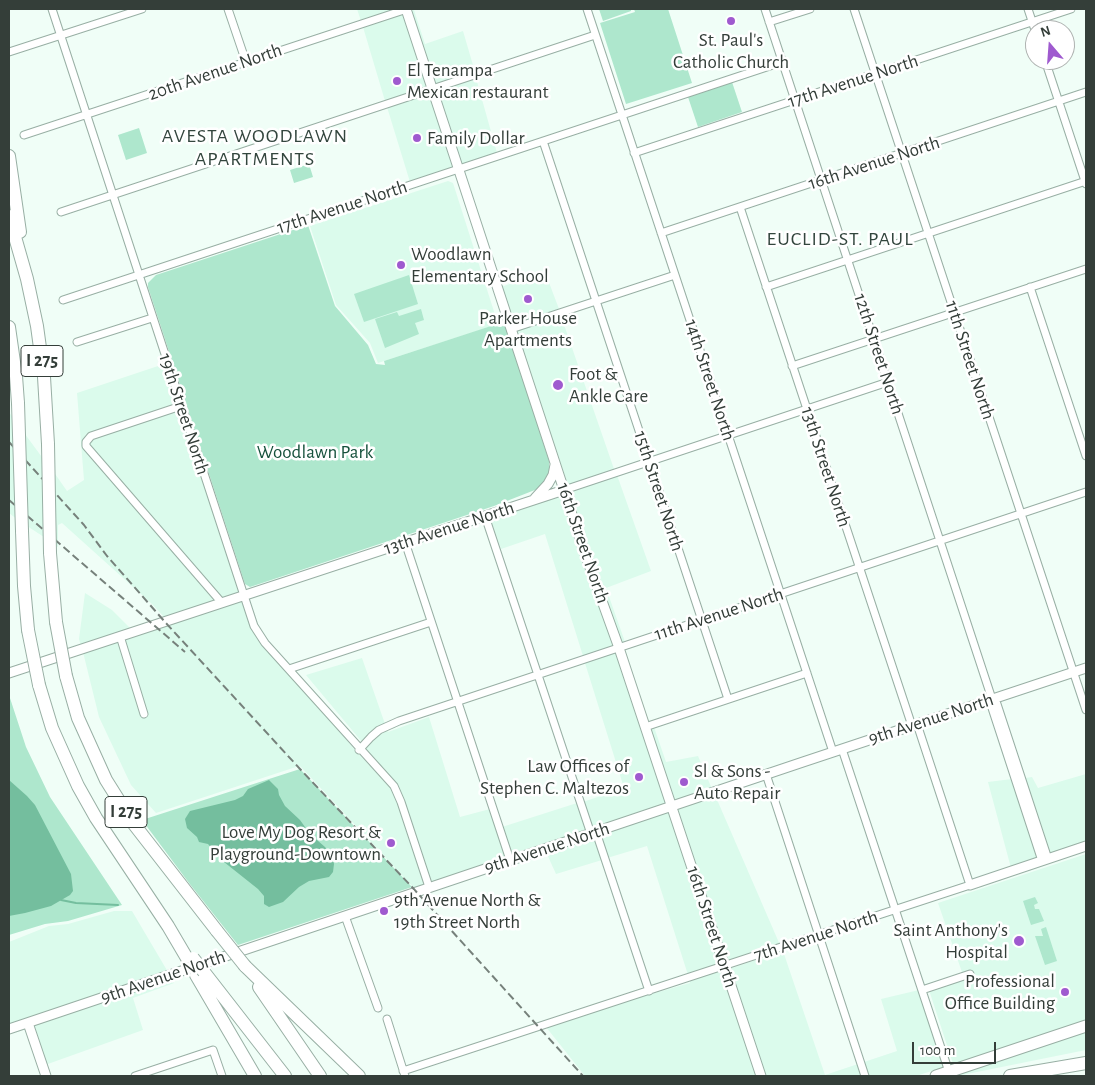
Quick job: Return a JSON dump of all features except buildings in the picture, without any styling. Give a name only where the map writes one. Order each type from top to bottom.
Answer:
[{"type":"highway","points":[[9,156],[27,279]]},
{"type":"highway","name":"I 275","points":[[9,216],[27,279],[40,345],[48,444],[50,553],[56,622],[66,676],[78,718],[106,780],[133,823],[245,966],[320,1076]]},
{"type":"highway","name":"I 275","points":[[9,327],[18,402],[24,586],[28,630],[39,685],[52,728],[78,786],[112,843],[200,974],[271,1057],[281,1076]]},
{"type":"highway","points":[[9,348],[16,376]]},
{"type":"highway","points":[[245,966],[359,1076]]},
{"type":"highway","points":[[200,974],[255,1076]]},
{"type":"highway","points":[[271,1057],[285,1076]]},
{"type":"highway","points":[[1010,1076],[1086,1063]]},
{"type":"main road","points":[[936,1076],[1086,1026]]},
{"type":"street","name":"19th Street North","points":[[52,9],[181,406],[244,596],[259,635],[359,750],[388,779],[398,793],[429,887]]},
{"type":"street","points":[[9,52],[142,9]]},
{"type":"street","points":[[228,9],[246,62]]},
{"type":"street","name":"20th Avenue North","points":[[24,136],[406,9]]},
{"type":"street","name":"16th Street North","points":[[406,9],[584,551],[646,727],[761,1076]]},
{"type":"street","name":"14th Street North","points":[[586,9],[833,752]]},
{"type":"street","name":"12th Street North","points":[[765,9],[992,699],[997,704],[1045,860]]},
{"type":"street","points":[[769,22],[810,9]]},
{"type":"street","name":"11th Street North","points":[[854,9],[1086,710]]},
{"type":"street","name":"17th Avenue North","points":[[1038,20],[1071,9]]},
{"type":"street","name":"17th Avenue North","points":[[634,153],[1025,24]]},
{"type":"street","points":[[61,212],[595,35]]},
{"type":"street","name":"17th Avenue North","points":[[63,300],[782,62]]},
{"type":"street","points":[[766,287],[1086,182],[1048,70]]},
{"type":"street","name":"16th Avenue North","points":[[661,233],[1086,92]]},
{"type":"street","name":"15th Street North","points":[[543,141],[728,700]]},
{"type":"street","name":"13th Street North","points":[[740,207],[859,568],[970,885]]},
{"type":"street","points":[[792,366],[1086,269]]},
{"type":"street","points":[[511,329],[674,275]]},
{"type":"street","points":[[1030,287],[1085,445],[1086,456]]},
{"type":"street","points":[[77,342],[152,318]]},
{"type":"street","name":"13th Avenue North","points":[[9,673],[888,382]]},
{"type":"street","points":[[181,406],[91,436],[86,442],[89,451],[222,603]]},
{"type":"street","points":[[532,500],[548,484],[553,475],[555,463]]},
{"type":"street","name":"11th Avenue North","points":[[359,750],[371,737],[387,726],[1086,492]]},
{"type":"street","points":[[485,516],[538,675],[648,990]]},
{"type":"street","points":[[404,542],[510,860]]},
{"type":"street","points":[[289,669],[431,622]]},
{"type":"street","points":[[120,636],[144,714]]},
{"type":"street","name":"9th Avenue North","points":[[9,1029],[1086,668]]},
{"type":"street","points":[[646,727],[806,674]]},
{"type":"street","points":[[842,749],[949,1072]]},
{"type":"street","points":[[766,774],[865,1076]]},
{"type":"street","name":"7th Avenue North","points":[[404,1074],[648,990],[820,936],[1086,846]]},
{"type":"street","points":[[345,916],[378,1008]]},
{"type":"street","points":[[922,990],[970,974]]},
{"type":"street","points":[[387,1019],[404,1074]]},
{"type":"street","points":[[28,1023],[46,1076]]},
{"type":"street","points":[[135,1076],[213,1050],[222,1076]]},
{"type":"shaded area","points":[[357,9],[396,9],[361,21]]},
{"type":"shaded area","points":[[414,10],[425,44],[463,31],[475,72],[434,85],[410,11]]},
{"type":"shaded area","points":[[404,13],[429,87],[385,101],[363,27]]},
{"type":"shaded area","points":[[476,78],[497,153],[460,165],[436,91]]},
{"type":"shaded area","points":[[431,93],[455,167],[410,182],[387,107]]},
{"type":"shaded area","name":"Woodlawn Elementary School","points":[[448,181],[453,183],[498,324],[378,363],[370,343],[336,305],[310,226]]},
{"type":"shaded area","points":[[545,272],[559,309],[514,324],[501,287]]},
{"type":"shaded area","points":[[561,316],[614,469],[568,485],[516,331]]},
{"type":"shaded area","points":[[164,364],[177,403],[86,434],[83,441],[87,453],[217,601],[165,618],[62,523],[58,525],[58,547],[52,544],[53,471],[67,491],[84,480],[77,393]]},
{"type":"shaded area","points":[[179,410],[240,593],[223,599],[89,445],[93,439]]},
{"type":"shaded area","points":[[9,412],[16,422],[18,520],[9,513]]},
{"type":"shaded area","points":[[22,430],[47,464],[47,539],[24,524]]},
{"type":"shaded area","points":[[617,475],[651,571],[606,588],[625,642],[621,644],[568,492]]},
{"type":"shaded area","points":[[562,494],[615,645],[583,656],[545,534],[501,549],[490,518]]},
{"type":"shaded area","points":[[85,593],[112,610],[131,629],[81,646],[79,639]]},
{"type":"shaded area","points":[[242,599],[252,628],[263,645],[391,788],[426,885],[412,890],[413,887],[299,766],[156,813],[131,785],[99,717],[83,652],[118,641],[142,717],[147,716],[124,639]]},
{"type":"shaded area","points":[[618,652],[668,803],[592,830],[583,802],[624,788],[585,663]]},
{"type":"shaded area","points":[[362,658],[385,724],[369,734],[362,742],[306,675]]},
{"type":"shaded area","points":[[429,717],[460,817],[490,809],[506,858],[431,883],[392,779],[363,750],[373,739],[387,730],[388,732]]},
{"type":"shaded area","points":[[654,727],[666,762],[698,756],[712,789],[673,802],[649,729]]},
{"type":"shaded area","points":[[1086,774],[1086,843],[1050,855],[1025,778],[1032,777],[1038,788]]},
{"type":"shaded area","points":[[1012,779],[1039,859],[1011,868],[988,782]]},
{"type":"shaded area","points":[[9,780],[35,805],[71,874],[73,891],[70,895],[51,906],[9,916]]},
{"type":"shaded area","points":[[269,780],[278,789],[285,806],[332,856],[334,864],[333,872],[329,877],[309,881],[299,887],[283,902],[269,907],[264,904],[264,896],[258,889],[224,862],[208,844],[199,842],[197,837],[187,828],[185,819],[190,811],[235,800],[243,796],[248,789]]},
{"type":"shaded area","points":[[715,795],[780,945],[726,962],[675,808]]},
{"type":"shaded area","points":[[577,803],[587,832],[512,856],[502,827]]},
{"type":"shaded area","points":[[670,810],[721,964],[688,975],[647,846],[607,858],[600,834]]},
{"type":"shaded area","points":[[594,836],[602,860],[556,874],[546,852]]},
{"type":"shaded area","name":"Saint Anthony's Hospital","points":[[1086,854],[1086,1050],[957,1076],[929,990],[964,978],[938,903]]},
{"type":"shaded area","points":[[114,911],[132,911],[168,972],[9,1026],[9,942],[49,926],[68,924]]},
{"type":"shaded area","points":[[783,951],[825,1075],[858,1064],[862,1076],[764,1076],[729,969]]},
{"type":"shaded area","points":[[723,970],[758,1076],[585,1076],[546,1027],[690,983],[690,981]]},
{"type":"shaded area","points":[[171,978],[174,983],[133,998],[143,1030],[45,1065],[31,1025]]},
{"type":"shaded area","points":[[919,990],[944,1067],[916,1076],[868,1076],[864,1062],[897,1051],[881,999]]},
{"type":"green space","points":[[599,9],[631,9],[631,11],[603,21]]},
{"type":"green space","points":[[634,9],[668,9],[692,83],[626,104],[600,23],[635,12]]},
{"type":"green space","points":[[732,82],[742,112],[698,127],[688,97]]},
{"type":"green space","points":[[139,128],[147,153],[126,160],[118,135]]},
{"type":"green space","points":[[309,164],[313,177],[294,183],[290,170]]},
{"type":"green space","name":"Woodlawn Park","points":[[308,225],[335,306],[368,345],[376,364],[385,365],[384,361],[494,325],[500,327],[506,325],[549,461],[549,476],[540,488],[494,506],[250,587],[245,584],[148,283],[156,275]]},
{"type":"green space","points":[[409,275],[418,304],[364,322],[354,294]]},
{"type":"green space","points":[[421,309],[424,320],[415,323],[419,334],[385,348],[375,319],[397,312],[399,316]]},
{"type":"green space","points":[[9,695],[26,747],[50,797],[122,905],[68,921],[45,924],[9,935]]},
{"type":"green space","points":[[300,769],[412,887],[238,945],[142,820]]},
{"type":"green space","points":[[1035,897],[1038,903],[1034,905],[1035,909],[1039,909],[1044,921],[1031,925],[1023,901]]},
{"type":"green space","points":[[1046,927],[1057,961],[1045,965],[1035,936],[1043,936],[1041,929]]},
{"type":"waterway","points":[[61,900],[76,903],[118,905]]},
{"type":"railway","points":[[9,442],[84,525],[107,556],[165,622],[412,887],[583,1076]]},
{"type":"railway","points":[[9,500],[185,652]]},
{"type":"place","name":"St. Paul's Catholic Church","points":[[731,21]]},
{"type":"place","name":"El Tenampa Mexican restaurant","points":[[397,81]]},
{"type":"place","name":"Family Dollar","points":[[417,138]]},
{"type":"place","name":"Woodlawn Elementary School","points":[[401,265]]},
{"type":"place","name":"Parker House Apartments","points":[[528,299]]},
{"type":"place","name":"Foot & Ankle Care","points":[[558,385]]},
{"type":"place","name":"Law Offices of Stephen C. Maltezos","points":[[639,777]]},
{"type":"place","name":"Sl & Sons - Auto Repair","points":[[684,782]]},
{"type":"place","name":"Love My Dog Resort & Playground-Downtown","points":[[391,843]]},
{"type":"place","name":"9th Avenue North & 19th Street North","points":[[384,911]]},
{"type":"place","name":"Saint Anthony's Hospital","points":[[1019,941]]},
{"type":"place","name":"Professional Office Building","points":[[1065,992]]},
{"type":"district","name":"AVESTA WOODLAWN APARTMENTS","points":[[255,148]]},
{"type":"district","name":"EUCLID-ST. PAUL","points":[[840,239]]}]
